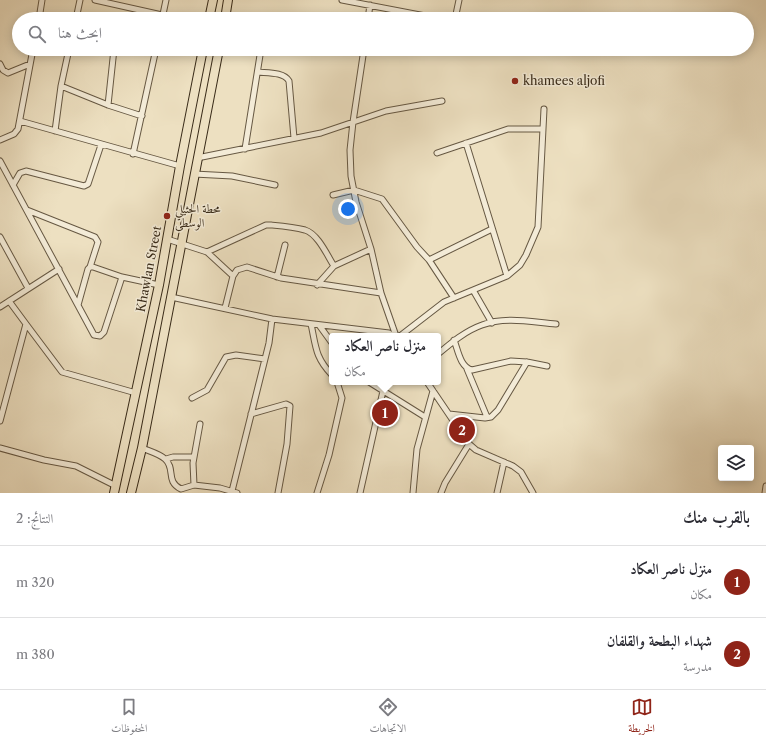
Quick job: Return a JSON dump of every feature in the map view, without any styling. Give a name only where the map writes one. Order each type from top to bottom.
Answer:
[{"type":"main road","points":[[210,12],[213,0]]},
{"type":"main road","points":[[225,12],[228,0]]},
{"type":"main road","name":"Khawlan Street","points":[[115,490],[159,285],[202,56]]},
{"type":"main road","points":[[131,493],[142,448],[218,56]]},
{"type":"street","points":[[40,12],[42,0]]},
{"type":"street","points":[[77,12],[80,0]]},
{"type":"street","points":[[95,0],[142,12]]},
{"type":"street","points":[[163,12],[166,0]]},
{"type":"street","points":[[342,0],[406,12]]},
{"type":"street","points":[[456,12],[458,0]]},
{"type":"street","points":[[369,12],[370,5]]},
{"type":"street","points":[[0,140],[14,134],[18,129],[32,56]]},
{"type":"street","points":[[55,131],[61,86],[67,56]]},
{"type":"street","points":[[108,105],[113,56]]},
{"type":"street","points":[[133,154],[155,56]]},
{"type":"street","points":[[244,149],[260,56]]},
{"type":"street","points":[[363,56],[350,150],[351,176],[371,249],[381,294],[395,333]]},
{"type":"street","points":[[0,64],[2,70],[8,73],[30,64]]},
{"type":"street","points":[[258,72],[283,75],[289,81],[294,138]]},
{"type":"street","points":[[61,86],[108,105],[142,116]]},
{"type":"street","points":[[197,158],[321,133],[386,111],[442,101]]},
{"type":"street","points":[[404,333],[444,302],[507,276],[520,265],[526,255],[538,226],[544,109]]},
{"type":"street","points":[[20,121],[180,166]]},
{"type":"street","points":[[437,153],[508,129],[543,129]]},
{"type":"street","points":[[466,143],[507,276]]},
{"type":"street","points":[[14,185],[20,173],[26,171],[84,186],[88,184],[101,145]]},
{"type":"street","points":[[0,161],[94,335],[100,336],[104,332],[122,277]]},
{"type":"street","points":[[194,174],[232,176],[275,185]]},
{"type":"street","points":[[333,195],[354,190],[382,199],[417,247],[429,260],[454,298]]},
{"type":"street","points":[[27,210],[95,237],[98,242],[90,268],[88,269],[78,306]]},
{"type":"street","points":[[207,252],[266,225],[271,225],[305,230],[311,233],[334,266]]},
{"type":"street","points":[[429,260],[492,229]]},
{"type":"street","points":[[0,237],[28,288]]},
{"type":"street","points":[[167,239],[207,252],[232,276]]},
{"type":"street","points":[[277,277],[285,245]]},
{"type":"street","points":[[317,284],[334,266],[371,249]]},
{"type":"street","points":[[90,268],[93,267],[122,277],[159,285]]},
{"type":"street","points":[[225,308],[232,276],[237,270],[247,267],[277,277],[381,294]]},
{"type":"street","points":[[0,307],[59,269]]},
{"type":"street","points":[[473,290],[492,323]]},
{"type":"street","points":[[171,297],[272,319],[388,333]]},
{"type":"street","points":[[9,301],[62,372],[136,393]]},
{"type":"street","points":[[142,448],[166,459],[169,465],[172,482],[183,491],[194,485],[220,488],[234,492],[251,414],[268,351],[272,319]]},
{"type":"street","points":[[441,351],[454,340],[482,325],[501,321],[556,324]]},
{"type":"street","points":[[0,421],[26,324]]},
{"type":"street","points":[[311,324],[317,354],[320,361],[329,372]]},
{"type":"street","points":[[319,325],[329,339]]},
{"type":"street","points":[[454,340],[487,417]]},
{"type":"street","points":[[192,398],[207,390],[226,356],[236,355],[265,359]]},
{"type":"street","points":[[467,369],[472,370],[510,361],[527,362],[547,366]]},
{"type":"street","points":[[449,414],[491,417],[498,410],[527,362]]},
{"type":"street","points":[[317,493],[324,475],[342,398],[338,385]]},
{"type":"street","points":[[374,385],[425,417]]},
{"type":"street","points":[[360,493],[385,385]]},
{"type":"street","points":[[429,385],[469,444],[476,450],[513,466],[521,472],[533,493]]},
{"type":"street","points":[[415,492],[414,467],[416,455],[433,391]]},
{"type":"street","points":[[251,414],[286,404],[290,406],[287,444],[278,493]]},
{"type":"street","points":[[194,485],[193,463],[200,424]]},
{"type":"street","points":[[441,493],[469,444]]},
{"type":"street","points":[[0,448],[44,460],[76,466],[115,490]]},
{"type":"street","points":[[166,459],[173,457],[194,457]]},
{"type":"street","points":[[496,493],[504,462]]},
{"type":"street","points":[[765,493],[766,486]]},
{"type":"place","name":"khamees aljofi","points":[[515,81]]},
{"type":"place","name":"محطة الحثيلي الوسطى","points":[[167,216]]},
{"type":"place","name":"منزل ناصر العكاد","points":[[385,413]]},
{"type":"place","name":"شهداء البطحة والقلفان","points":[[462,430]]}]
